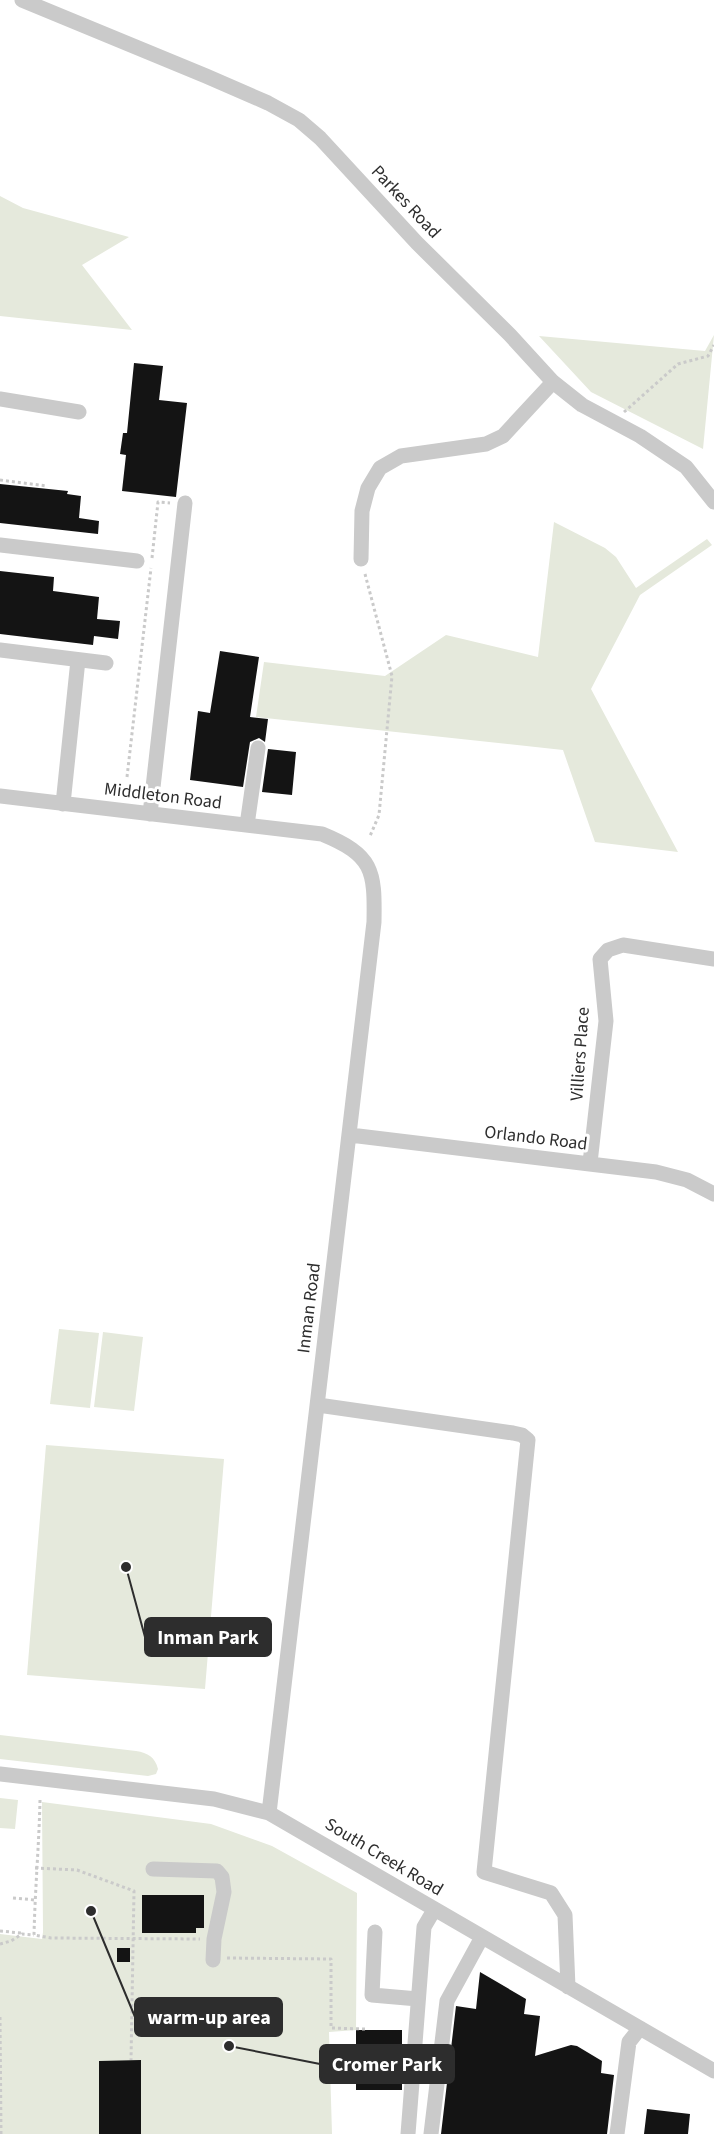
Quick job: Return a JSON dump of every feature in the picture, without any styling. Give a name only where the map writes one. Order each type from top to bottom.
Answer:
[{"type":"street","name":"Parkes Road","points":[[22,0],[206,76],[299,120],[320,138],[417,243],[510,335],[553,382],[582,405],[640,436],[686,467],[714,502]]},
{"type":"street","points":[[362,559],[362,511],[368,488],[380,468],[401,456],[486,444],[503,436],[553,382]]},
{"type":"street","points":[[0,399],[79,412]]},
{"type":"street","points":[[150,814],[181,503]]},
{"type":"street","points":[[0,546],[137,561]]},
{"type":"street","points":[[0,650],[106,663]]},
{"type":"street","points":[[63,804],[78,660]]},
{"type":"street","points":[[247,825],[258,748]]},
{"type":"street","name":"Middleton Road","points":[[0,796],[322,834]]},
{"type":"street","name":"Inman Road","points":[[269,1813],[374,922],[375,886],[370,870],[360,856],[346,844],[322,834]]},
{"type":"street","name":"Villiers Place","points":[[590,1163],[606,1021],[600,959],[608,950],[623,945],[714,958]]},
{"type":"street","name":"Orlando Road","points":[[350,1135],[656,1172],[687,1180],[714,1194]]},
{"type":"street","points":[[318,1406],[513,1433],[522,1435],[528,1440],[484,1872],[551,1893],[565,1915],[568,1987]]},
{"type":"street","name":"South Creek Road","points":[[0,1774],[214,1799],[269,1813],[714,2071]]},
{"type":"street","points":[[153,1869],[206,1869],[217,1871],[222,1877],[225,1892],[214,1939],[213,1959]]},
{"type":"street","points":[[408,2134],[424,1927],[434,1910]]},
{"type":"street","points":[[375,1932],[372,1995],[418,1999]]},
{"type":"street","points":[[431,2134],[447,2001],[482,1937]]},
{"type":"street","points":[[617,2134],[629,2042],[640,2028]]},
{"type":"path","points":[[622,414],[678,364],[708,356],[714,345]]},
{"type":"path","points":[[0,480],[46,486]]},
{"type":"path","points":[[127,777],[158,502],[181,503]]},
{"type":"path","points":[[362,559],[392,676],[379,815],[370,836]]},
{"type":"path","points":[[34,1935],[35,1868],[40,1800]]},
{"type":"path","points":[[35,1868],[77,1870],[134,1891],[131,2060]]},
{"type":"path","points":[[13,1898],[35,1900]]},
{"type":"path","points":[[0,1931],[51,1938],[214,1939]]},
{"type":"path","points":[[0,1944],[11,1941],[22,1934]]},
{"type":"path","points":[[213,1959],[331,1959],[331,2028],[365,2030]]},
{"type":"path","points":[[0,2017],[1,2134]]},
{"type":"shaded area","points":[[0,196],[23,208],[129,237],[82,265],[132,330],[0,316]]},
{"type":"shaded area","points":[[714,335],[703,449],[591,392],[539,336],[705,351]]},
{"type":"shaded area","points":[[554,522],[605,548],[616,557],[636,588],[707,539],[712,545],[640,595],[591,689],[678,852],[595,842],[563,750],[256,717],[264,662],[385,676],[446,635],[538,657]]},
{"type":"shaded area","points":[[59,1329],[99,1333],[90,1408],[50,1404]]},
{"type":"shaded area","points":[[103,1332],[143,1337],[134,1411],[94,1407]]},
{"type":"shaded area","points":[[46,1445],[224,1459],[205,1689],[27,1675]]},
{"type":"shaded area","points":[[0,1735],[140,1752],[153,1759],[158,1769],[156,1774],[148,1776],[0,1759]]},
{"type":"shaded area","points":[[0,1798],[18,1800],[15,1829],[0,1828]]},
{"type":"shaded area","points":[[42,1802],[211,1824],[272,1846],[357,1893],[356,2030],[329,2032],[332,2134],[0,2134],[0,1934],[42,1939]]},
{"type":"building","points":[[134,363],[163,366],[159,400],[187,403],[176,497],[122,491],[126,455],[120,454],[123,433],[127,433]]},
{"type":"building","points":[[0,484],[68,491],[67,494],[81,496],[79,518],[99,521],[98,534],[0,523]]},
{"type":"building","points":[[0,571],[54,577],[53,591],[99,597],[97,619],[120,621],[118,639],[94,636],[93,645],[0,634]]},
{"type":"building","points":[[220,651],[259,657],[250,717],[268,719],[265,742],[259,738],[250,742],[243,787],[190,780],[198,711],[210,713]]},
{"type":"building","points":[[268,749],[296,752],[292,795],[262,792]]},
{"type":"building","points":[[142,1895],[204,1895],[204,1928],[196,1928],[196,1933],[142,1933]]},
{"type":"building","points":[[117,1948],[130,1948],[130,1962],[117,1962]]},
{"type":"building","points":[[480,1972],[526,1999],[524,2014],[540,2016],[535,2056],[571,2045],[577,2046],[602,2061],[601,2073],[614,2075],[607,2134],[441,2134],[456,2006],[476,2009]]},
{"type":"building","points":[[356,2030],[402,2030],[402,2090],[356,2090]]},
{"type":"building","points":[[141,2060],[141,2134],[99,2134],[99,2061]]},
{"type":"building","points":[[647,2109],[690,2114],[688,2134],[644,2134]]},
{"type":"place","name":"Inman Park","points":[[126,1567]]},
{"type":"place","name":"warm-up area","points":[[91,1911]]},
{"type":"place","name":"Cromer Park","points":[[229,2046]]}]
